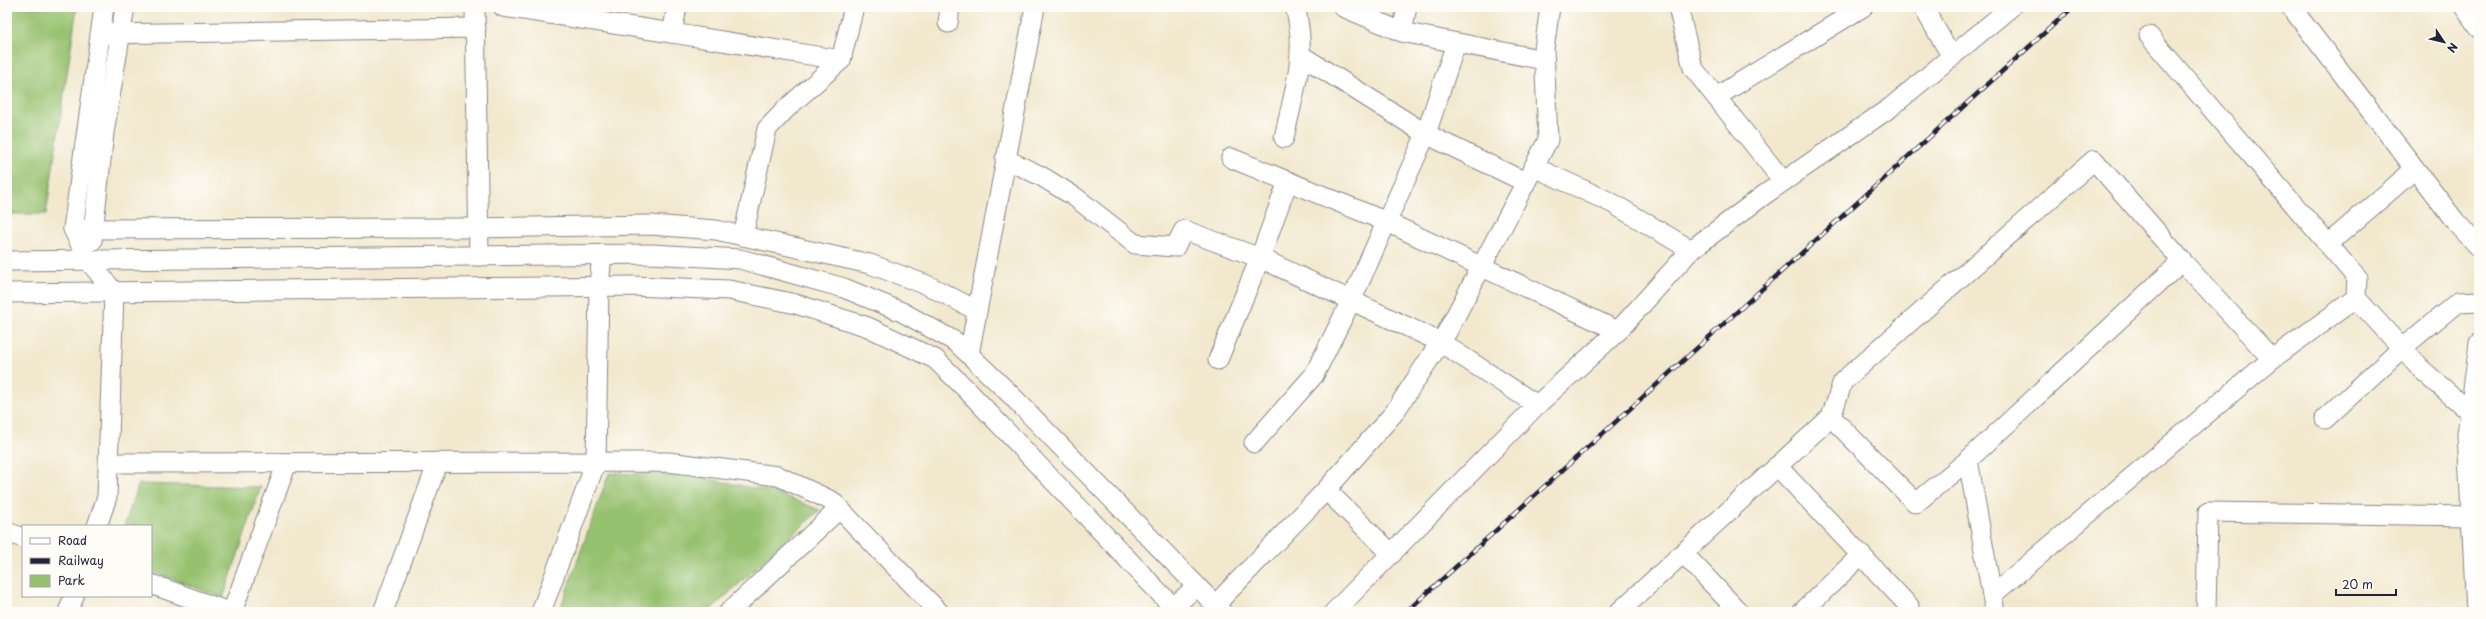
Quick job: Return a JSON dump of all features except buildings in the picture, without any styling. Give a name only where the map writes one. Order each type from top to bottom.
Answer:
[{"type":"street","points":[[97,525],[107,497],[114,292],[88,260],[73,229],[104,7]]},
{"type":"street","points":[[88,260],[94,230],[104,133],[125,7]]},
{"type":"street","points":[[475,7],[479,256]]},
{"type":"street","points":[[503,7],[841,60]]},
{"type":"street","points":[[672,33],[677,7]]},
{"type":"street","points":[[743,236],[767,129],[787,108],[841,60],[854,7]]},
{"type":"street","points":[[969,354],[976,310],[1035,7]]},
{"type":"street","points":[[1284,138],[1302,56],[1300,25],[1295,7]]},
{"type":"street","points":[[1343,7],[1402,32],[1544,60]]},
{"type":"street","points":[[1402,32],[1407,7]]},
{"type":"street","points":[[7,261],[651,254],[740,259],[844,288],[902,312],[956,342],[1218,609],[1394,413],[1440,342],[1548,140],[1544,60],[1550,7]]},
{"type":"street","points":[[1678,7],[1693,68],[1783,181]]},
{"type":"street","points":[[1716,97],[1863,7]]},
{"type":"street","points":[[1923,7],[1952,57]]},
{"type":"street","points":[[1334,612],[1537,405],[1618,331],[1691,250],[1783,181],[1891,107],[2011,7]]},
{"type":"street","points":[[2291,7],[2455,221],[2479,247]]},
{"type":"street","points":[[2464,7],[2479,28]]},
{"type":"street","points":[[100,34],[476,28]]},
{"type":"street","points":[[2149,36],[2356,278],[2356,298],[2420,368],[2470,412]]},
{"type":"street","points":[[1254,443],[1314,375],[1352,301],[1426,134],[1456,42]]},
{"type":"street","points":[[1302,56],[1426,134],[1530,174],[1612,203],[1691,250]]},
{"type":"street","points":[[1231,158],[1387,222],[1618,331]]},
{"type":"street","points":[[1005,159],[1041,176],[1075,197],[1135,244],[1175,247],[1184,230],[1260,258],[1440,342],[1537,405]]},
{"type":"street","points":[[1619,612],[1830,417],[1843,381],[2094,160],[2182,261],[2272,358]]},
{"type":"street","points":[[2328,244],[2415,169]]},
{"type":"street","points":[[1218,360],[1260,258],[1288,181]]},
{"type":"street","points":[[73,229],[478,228],[651,224],[716,230],[870,264],[927,285],[976,310]]},
{"type":"street","points":[[541,612],[596,462],[599,286],[602,254]]},
{"type":"street","points":[[1830,417],[1916,502],[1968,460],[2182,261]]},
{"type":"street","points":[[7,293],[599,286],[729,290],[796,304],[868,327],[934,359],[966,389],[1171,610],[1197,586]]},
{"type":"street","points":[[1993,603],[2272,358],[2356,298]]},
{"type":"street","points":[[2325,420],[2402,348],[2458,302],[2479,301]]},
{"type":"street","points":[[2476,612],[2476,564],[2471,516],[2467,434],[2479,343]]},
{"type":"street","points":[[1968,460],[1993,603]]},
{"type":"street","points":[[383,612],[438,462]]},
{"type":"street","points":[[108,463],[668,462],[778,476],[832,501],[939,612]]},
{"type":"street","points":[[152,584],[231,612],[287,463]]},
{"type":"street","points":[[1777,466],[1909,606],[1907,612]]},
{"type":"street","points":[[1326,490],[1392,554]]},
{"type":"street","points":[[729,612],[839,509]]},
{"type":"street","points":[[2206,612],[2208,512],[2471,516]]},
{"type":"street","points":[[7,532],[22,538]]},
{"type":"street","points":[[1683,553],[1738,612]]},
{"type":"street","points":[[1802,612],[1861,554]]},
{"type":"street","points":[[68,612],[74,597]]},
{"type":"green space","points":[[7,7],[77,7],[46,214],[7,214]]},
{"type":"green space","points":[[609,473],[689,475],[774,492],[820,510],[708,612],[559,612]]},
{"type":"green space","points":[[139,484],[261,487],[223,598],[152,571],[152,525],[124,525]]},
{"type":"railway","points":[[1406,612],[2073,7]]}]
